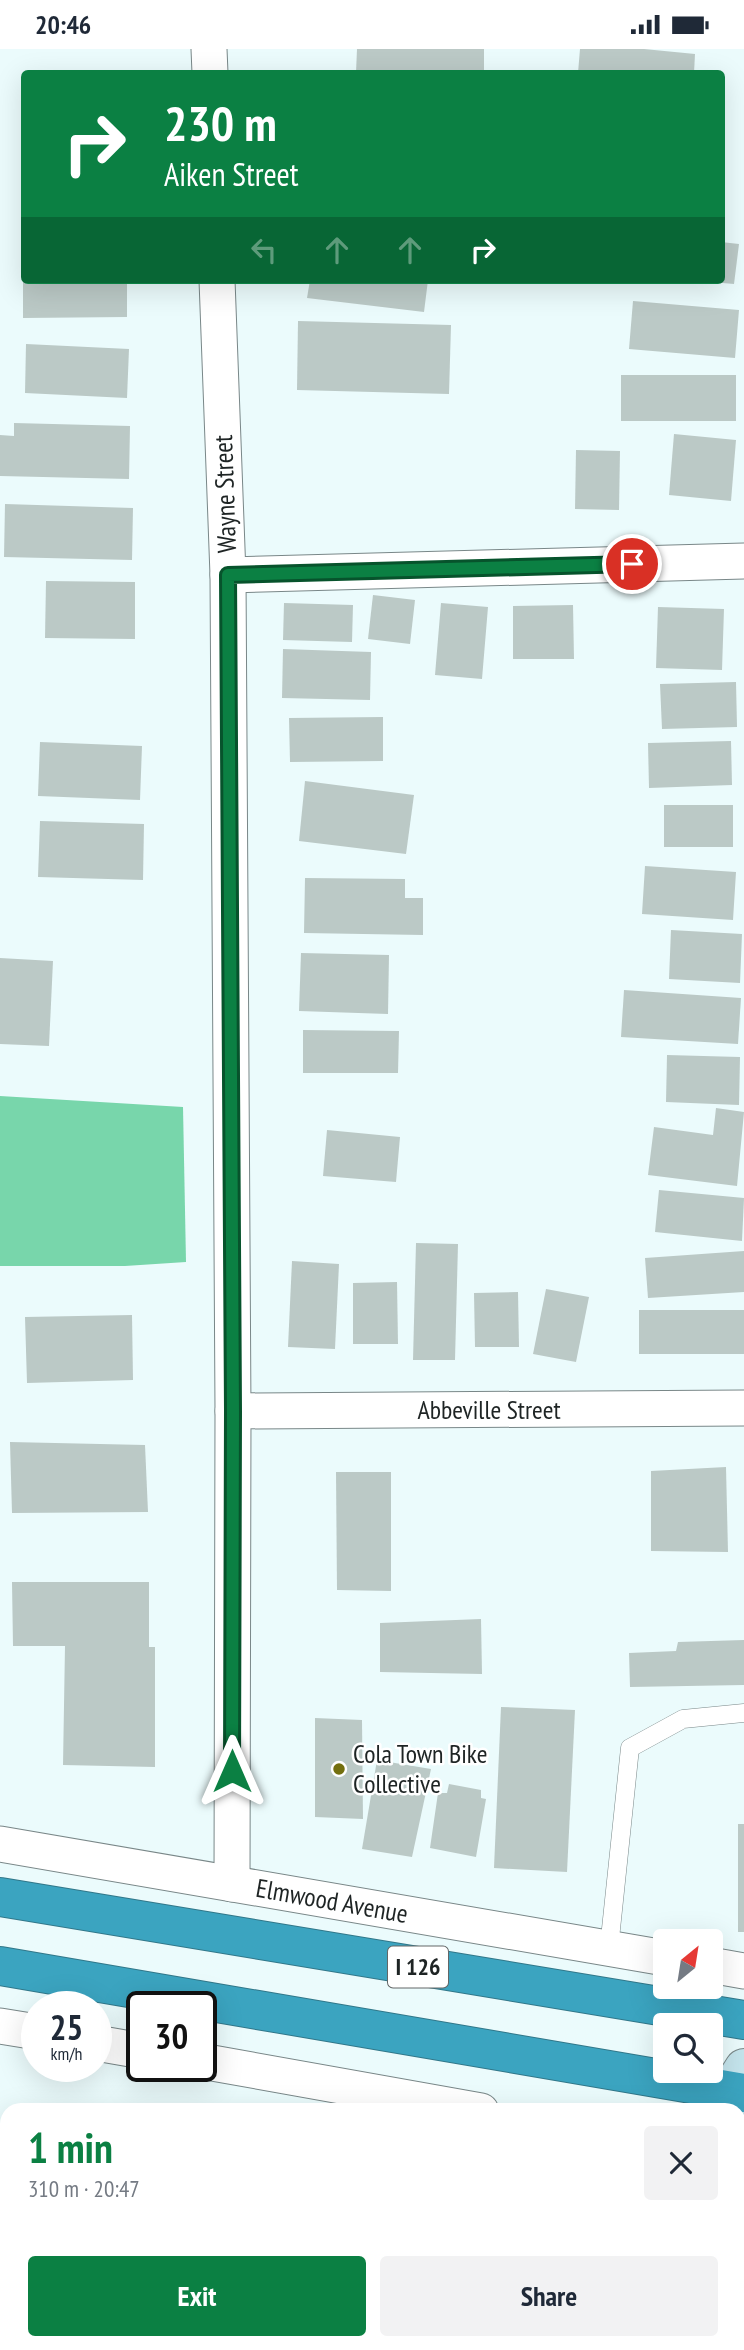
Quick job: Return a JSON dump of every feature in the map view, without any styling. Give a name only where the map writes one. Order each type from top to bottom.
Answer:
[{"type":"highway","name":"I 126","points":[[0,1897],[744,2020]]},
{"type":"highway","points":[[0,1966],[736,2090]]},
{"type":"street","points":[[209,49],[210,70]]},
{"type":"street","name":"Wayne Street","points":[[217,284],[228,575],[233,1411],[232,1884]]},
{"type":"street","points":[[228,575],[744,561]]},
{"type":"street","name":"Abbeville Street","points":[[233,1411],[744,1408]]},
{"type":"street","name":"Elmwood Avenue","points":[[0,1844],[653,1956]]},
{"type":"street","points":[[723,1967],[744,1971]]},
{"type":"street","points":[[0,2026],[21,2029]]},
{"type":"street","points":[[217,2064],[436,2103]]},
{"type":"lane","points":[[609,1948],[630,1748],[684,1719],[744,1713]]},
{"type":"green space","points":[[0,1096],[183,1107],[186,1262],[125,1266],[0,1266]]},
{"type":"building","points":[[357,49],[484,49],[484,70],[356,70]]},
{"type":"building","points":[[580,49],[644,49],[695,54],[694,70],[578,70]]},
{"type":"building","points":[[725,242],[739,244],[734,284],[725,283]]},
{"type":"building","points":[[23,284],[127,284],[127,317],[23,318]]},
{"type":"building","points":[[309,284],[428,284],[424,312],[307,298]]},
{"type":"building","points":[[633,301],[739,310],[735,358],[629,349]]},
{"type":"building","points":[[298,321],[451,325],[449,394],[297,390]]},
{"type":"building","points":[[26,344],[129,349],[127,398],[25,393]]},
{"type":"building","points":[[621,375],[736,375],[736,421],[621,421]]},
{"type":"building","points":[[14,423],[130,426],[129,479],[0,476],[0,435],[14,436]]},
{"type":"building","points":[[674,434],[736,440],[731,501],[669,495]]},
{"type":"building","points":[[576,450],[620,451],[619,510],[575,509]]},
{"type":"building","points":[[5,504],[133,508],[132,560],[4,557]]},
{"type":"building","points":[[46,581],[135,582],[135,639],[45,638]]},
{"type":"building","points":[[373,595],[415,600],[410,644],[368,639]]},
{"type":"building","points":[[284,603],[353,605],[352,642],[283,640]]},
{"type":"building","points":[[441,603],[488,607],[482,679],[435,675]]},
{"type":"building","points":[[573,605],[574,659],[513,659],[513,606]]},
{"type":"building","points":[[658,607],[724,609],[722,670],[656,668]]},
{"type":"building","points":[[283,649],[371,652],[370,700],[282,698]]},
{"type":"building","points":[[736,682],[737,727],[662,729],[660,684]]},
{"type":"building","points":[[383,717],[383,761],[290,762],[289,718]]},
{"type":"building","points":[[731,741],[732,785],[649,788],[648,743]]},
{"type":"building","points":[[40,742],[142,746],[140,800],[38,796]]},
{"type":"building","points":[[305,781],[414,795],[406,854],[299,841]]},
{"type":"building","points":[[664,805],[733,805],[733,847],[664,847]]},
{"type":"building","points":[[40,821],[144,824],[143,880],[38,877]]},
{"type":"building","points":[[645,866],[736,872],[733,920],[642,914]]},
{"type":"building","points":[[305,878],[405,879],[405,898],[423,898],[423,935],[304,933]]},
{"type":"building","points":[[671,930],[742,934],[740,983],[669,979]]},
{"type":"building","points":[[301,953],[389,955],[388,1014],[299,1011]]},
{"type":"building","points":[[0,958],[53,961],[49,1046],[0,1044]]},
{"type":"building","points":[[624,990],[741,998],[738,1044],[621,1037]]},
{"type":"building","points":[[303,1030],[399,1031],[398,1073],[303,1073]]},
{"type":"building","points":[[667,1055],[740,1057],[739,1105],[666,1102]]},
{"type":"building","points":[[716,1108],[744,1112],[737,1186],[648,1175],[654,1127],[713,1135]]},
{"type":"building","points":[[327,1130],[400,1137],[396,1182],[323,1176]]},
{"type":"building","points":[[659,1190],[744,1198],[742,1241],[655,1232]]},
{"type":"building","points":[[416,1243],[458,1244],[455,1360],[413,1360]]},
{"type":"building","points":[[744,1251],[744,1292],[648,1298],[645,1258]]},
{"type":"building","points":[[292,1261],[339,1264],[335,1349],[288,1347]]},
{"type":"building","points":[[397,1282],[398,1344],[353,1344],[353,1283]]},
{"type":"building","points":[[546,1289],[589,1297],[576,1362],[533,1354]]},
{"type":"building","points":[[518,1292],[519,1347],[475,1347],[474,1293]]},
{"type":"building","points":[[639,1310],[744,1310],[744,1354],[639,1354]]},
{"type":"building","points":[[132,1315],[133,1380],[27,1383],[25,1317]]},
{"type":"building","points":[[10,1442],[145,1445],[148,1512],[12,1513]]},
{"type":"building","points":[[726,1467],[728,1552],[651,1551],[651,1471]]},
{"type":"building","points":[[336,1472],[391,1472],[391,1591],[337,1590]]},
{"type":"building","points":[[12,1582],[149,1582],[149,1647],[155,1647],[155,1767],[63,1765],[65,1646],[13,1646]]},
{"type":"building","points":[[481,1619],[482,1674],[380,1672],[380,1623]]},
{"type":"building","points":[[744,1640],[744,1685],[630,1687],[629,1653],[676,1651],[678,1642]]},
{"type":"building","points":[[501,1707],[575,1710],[567,1872],[494,1868]]},
{"type":"building","name":"Cola Town Bike Collective","points":[[315,1718],[362,1720],[363,1819],[315,1817]]},
{"type":"building","points":[[377,1760],[431,1769],[412,1857],[362,1849]]},
{"type":"building","points":[[449,1784],[481,1790],[481,1798],[486,1799],[476,1857],[430,1848],[438,1793],[447,1793]]},
{"type":"building","points":[[738,1824],[744,1824],[744,1932],[738,1932]]},
{"type":"place","name":"Cola Town Bike Collective","points":[[339,1769]]},
{"type":"route","points":[[232,1771],[233,1411],[228,575],[632,564]]}]
